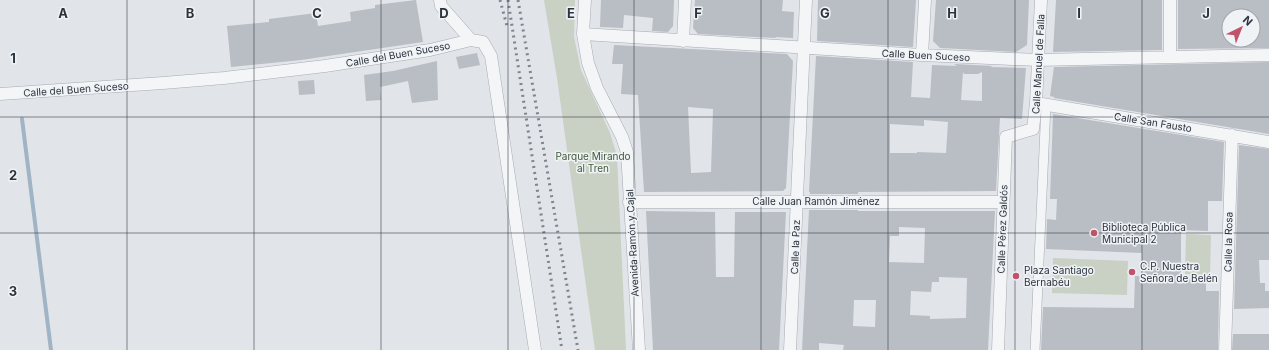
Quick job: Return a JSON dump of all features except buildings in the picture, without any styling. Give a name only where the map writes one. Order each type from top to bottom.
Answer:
[{"type":"street","points":[[440,0],[441,6],[471,40],[484,42],[491,56],[535,350]]},
{"type":"street","name":"Avenida Ramón y Cajal","points":[[585,0],[583,34],[585,51],[596,88],[622,137],[627,152],[639,350]]},
{"type":"street","points":[[683,41],[685,0]]},
{"type":"street","name":"Calle la Paz","points":[[790,350],[806,0]]},
{"type":"street","points":[[922,55],[925,0]]},
{"type":"street","name":"Calle Manuel de Falla","points":[[1033,129],[1041,104],[1038,60],[1041,0]]},
{"type":"street","points":[[1170,0],[1170,57]]},
{"type":"street","name":"Calle Buen Suceso","points":[[583,34],[922,55],[1038,60],[1269,55]]},
{"type":"street","name":"Calle del Buen Suceso","points":[[0,94],[224,78],[332,65],[430,50],[471,40]]},
{"type":"street","points":[[1035,350],[1041,104]]},
{"type":"street","name":"Calle San Fausto","points":[[1041,104],[1269,142]]},
{"type":"street","name":"Calle Pérez Galdós","points":[[998,350],[1006,137],[1033,129]]},
{"type":"street","name":"Calle la Rosa","points":[[1225,350],[1232,135]]},
{"type":"street","name":"Calle Juan Ramón Jiménez","points":[[629,202],[1003,202]]},
{"type":"green space","name":"Parque Mirando al Tren","points":[[544,0],[575,0],[574,37],[581,70],[610,133],[617,156],[626,350],[595,350],[557,78]]},
{"type":"green space","points":[[1186,234],[1211,235],[1210,275],[1185,274]]},
{"type":"green space","points":[[1053,258],[1128,261],[1127,295],[1052,293]]},
{"type":"waterway","points":[[22,119],[51,350]]},
{"type":"railway","points":[[500,0],[507,26]]},
{"type":"railway","points":[[508,0],[562,350]]},
{"type":"railway","points":[[518,0],[578,350]]},
{"type":"place","name":"Biblioteca Pública Municipal 2","points":[[1094,233]]},
{"type":"place","name":"C.P. Nuestra Señora de Belén","points":[[1132,272]]},
{"type":"place","name":"Plaza Santiago Bernabéu","points":[[1016,276]]}]
